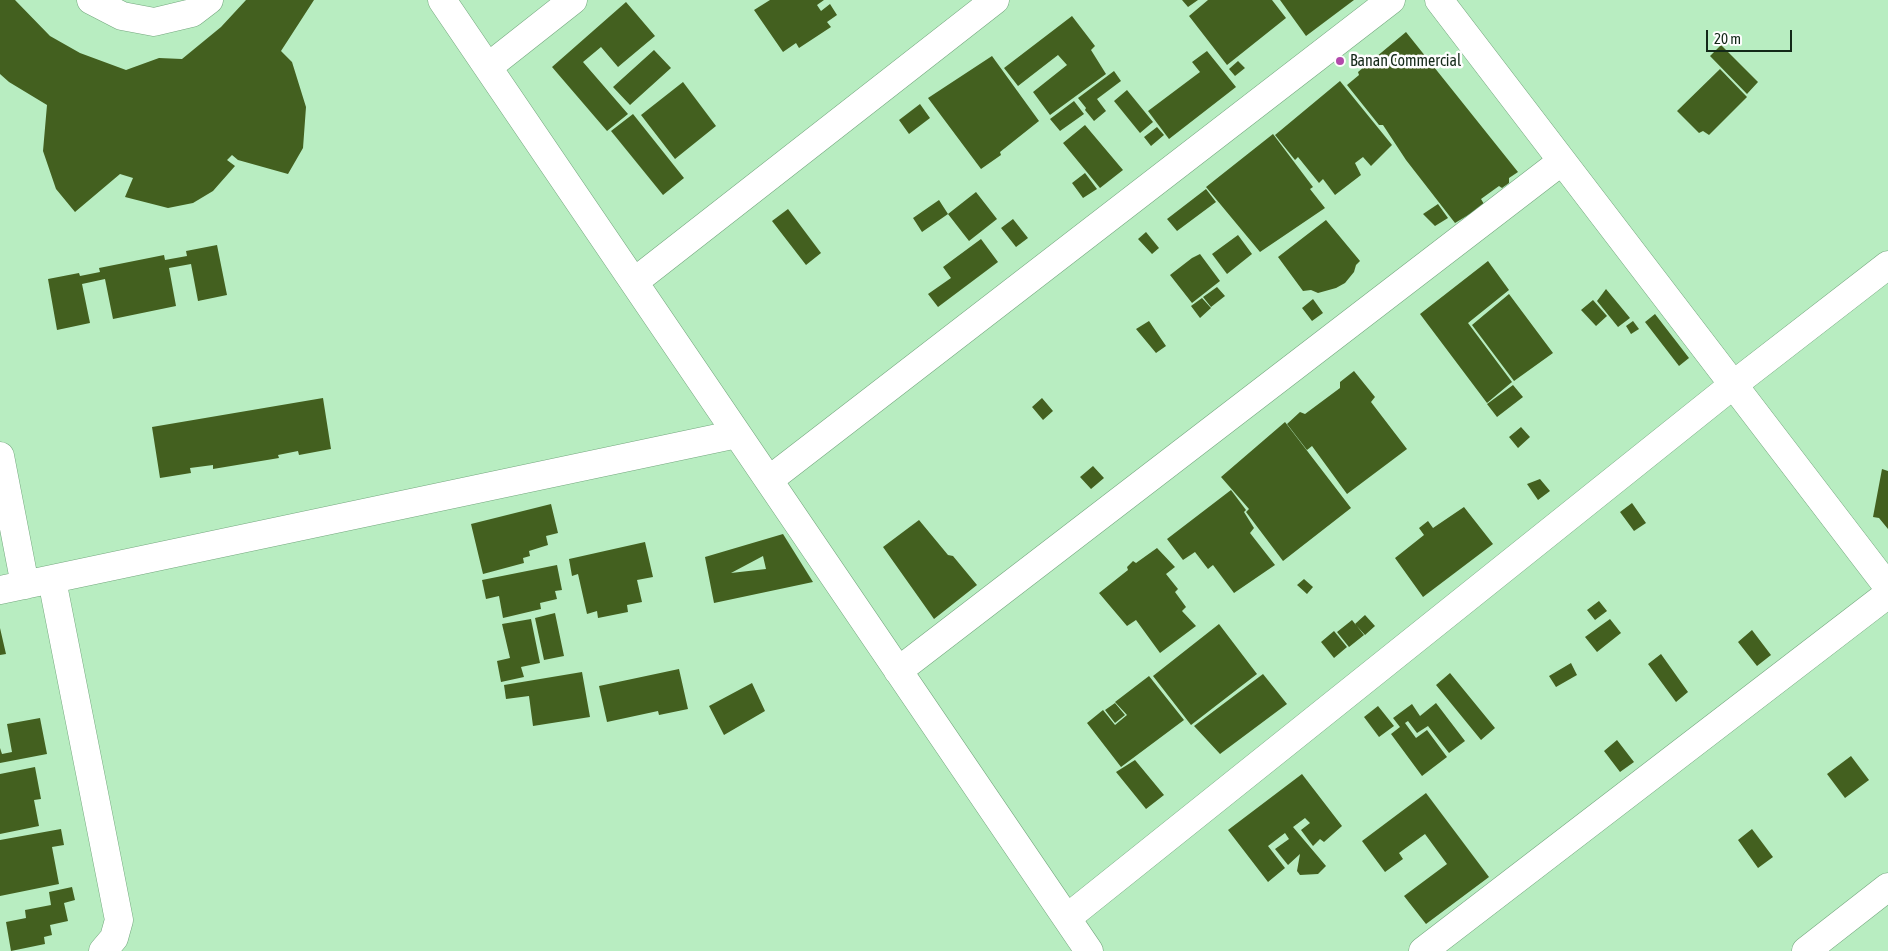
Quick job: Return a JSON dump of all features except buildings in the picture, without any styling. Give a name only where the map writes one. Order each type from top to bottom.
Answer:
[{"type":"street","points":[[91,0],[122,16],[154,22],[192,13],[209,0]]},
{"type":"street","points":[[442,0],[1089,951]]},
{"type":"street","points":[[488,67],[574,0]]},
{"type":"street","points":[[634,282],[995,0]]},
{"type":"street","points":[[769,480],[1391,0]]},
{"type":"street","points":[[1439,0],[1888,587]]},
{"type":"street","points":[[898,670],[1562,161]]},
{"type":"street","points":[[1067,918],[1733,384],[1888,265]]},
{"type":"street","points":[[0,456],[12,588],[737,434]]},
{"type":"street","points":[[52,580],[120,920],[114,938],[104,951]]},
{"type":"street","points":[[1423,951],[1888,594]]},
{"type":"street","points":[[1806,951],[1888,887]]},
{"type":"place","name":"Banan Commercial","points":[[1340,61]]}]
